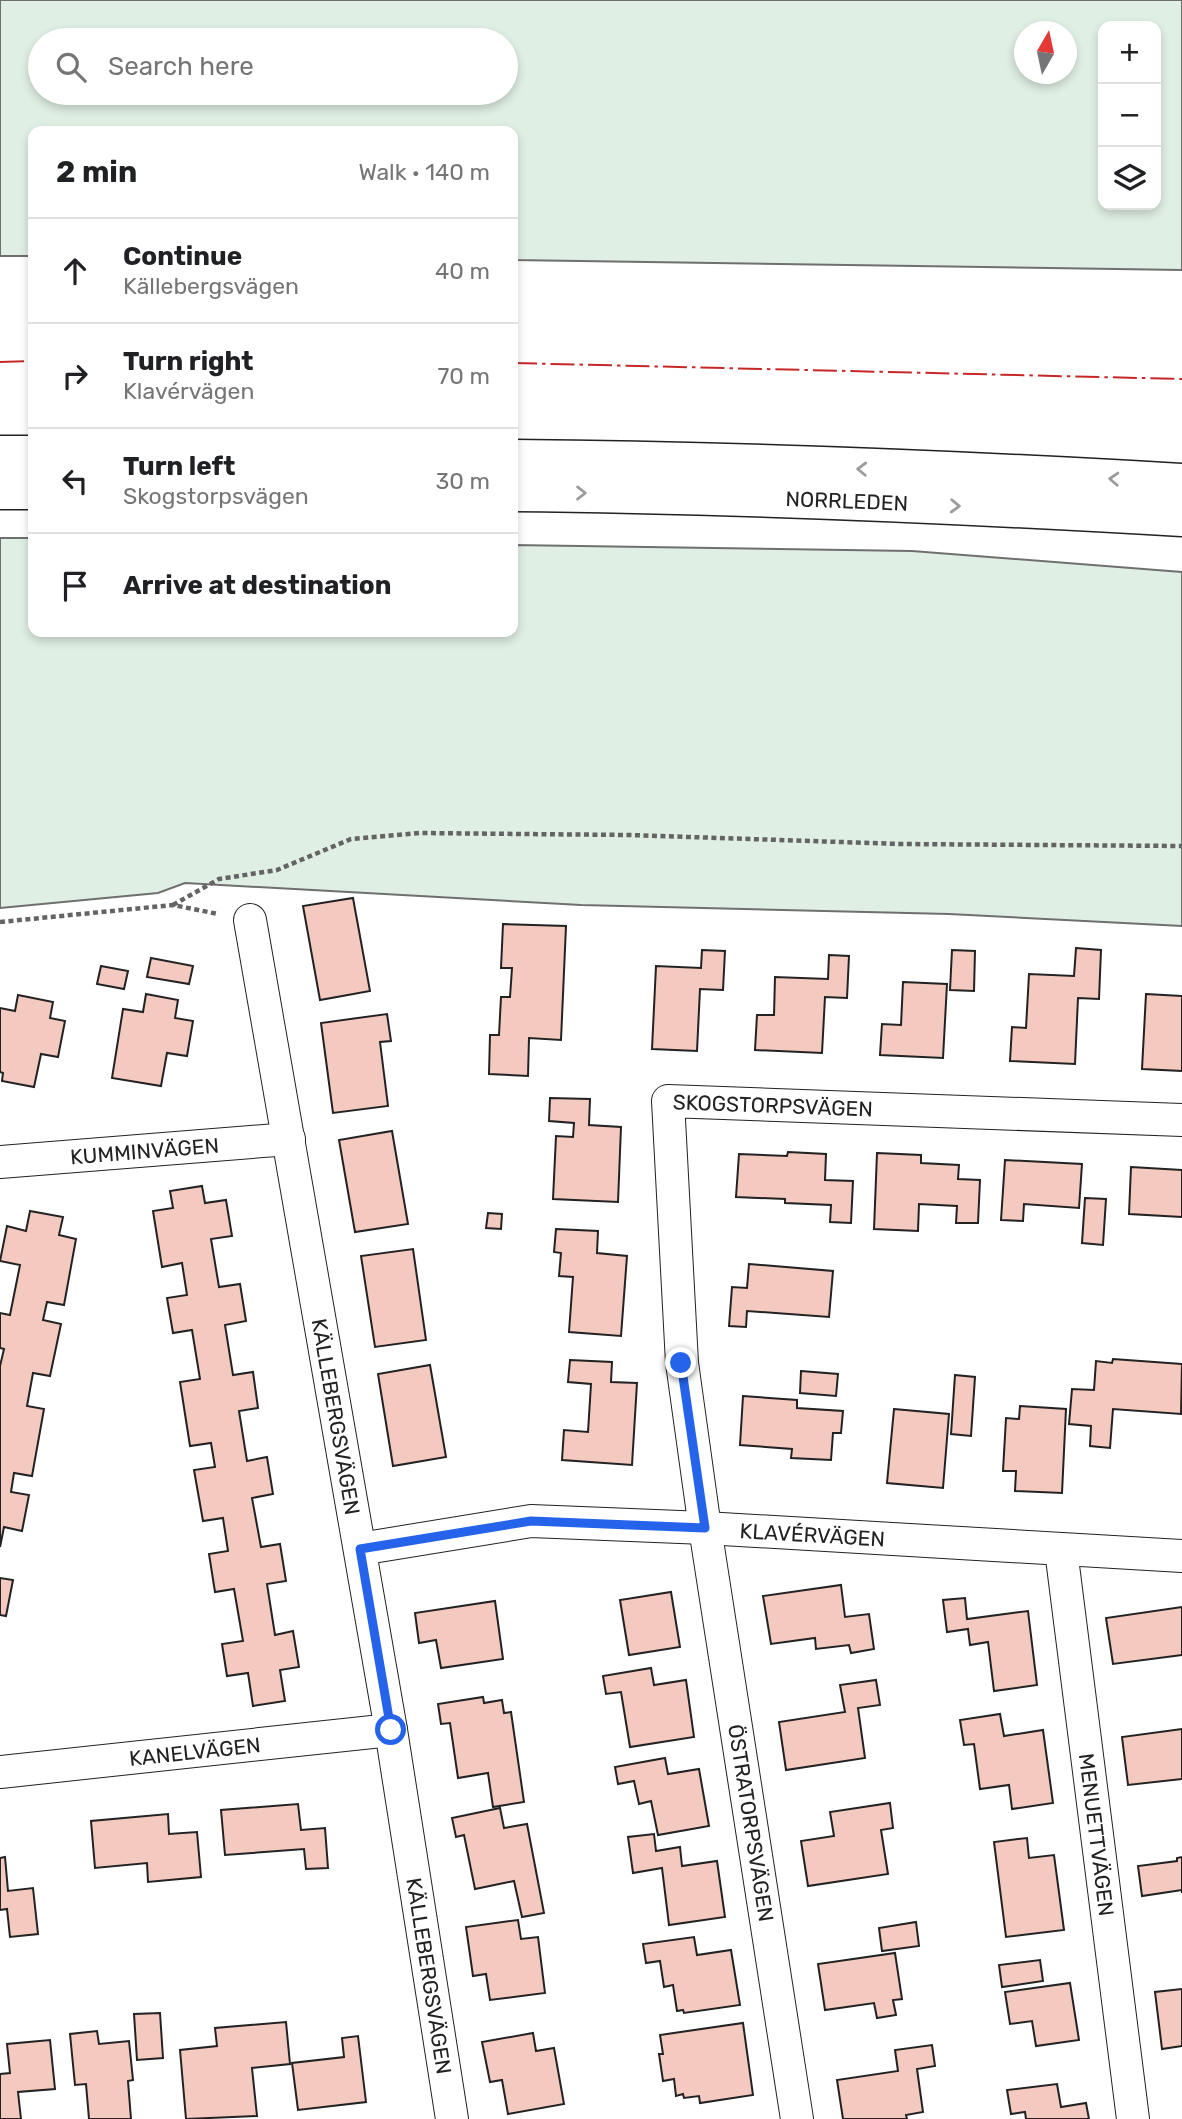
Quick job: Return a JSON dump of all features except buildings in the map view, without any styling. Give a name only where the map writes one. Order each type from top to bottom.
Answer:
[{"type":"highway","points":[[0,456],[28,455]]},
{"type":"highway","name":"NORRLEDEN","points":[[518,459],[1046,475],[1182,483]]},
{"type":"highway","points":[[0,489],[28,489]]},
{"type":"highway","name":"NORRLEDEN","points":[[518,492],[1002,507],[1182,517]]},
{"type":"street","name":"KÄLLEBERGSVÄGEN","points":[[250,920],[391,1730],[452,2119]]},
{"type":"street","name":"SKOGSTORPSVÄGEN","points":[[705,1528],[681,1363],[668,1101],[1182,1120]]},
{"type":"street","name":"KUMMINVÄGEN","points":[[0,1162],[289,1139]]},
{"type":"street","name":"KLAVÉRVÄGEN","points":[[360,1549],[531,1521],[705,1528],[1182,1556]]},
{"type":"street","name":"ÖSTRATORPSVÄGEN","points":[[705,1528],[797,2119]]},
{"type":"street","name":"MENUETTVÄGEN","points":[[1061,1550],[1133,2119]]},
{"type":"street","name":"KANELVÄGEN","points":[[0,1772],[391,1730]]},
{"type":"path","points":[[173,905],[219,879],[276,870],[351,839],[419,833],[629,835],[901,844],[1182,846]]},
{"type":"path","points":[[0,922],[173,905],[250,920]]},
{"type":"green space","points":[[0,0],[1182,0],[1182,270],[518,260],[518,126],[28,126],[28,256],[0,256]]},
{"type":"green space","points":[[0,538],[28,538],[28,637],[518,637],[518,545],[912,551],[1182,572],[1182,926],[949,914],[581,905],[185,883],[158,893],[0,908]]},
{"type":"power","points":[[0,362],[28,361]]},
{"type":"power","points":[[518,363],[1182,379]]},
{"type":"route","points":[[391,1730],[360,1549],[531,1521],[705,1528],[681,1363]]}]
